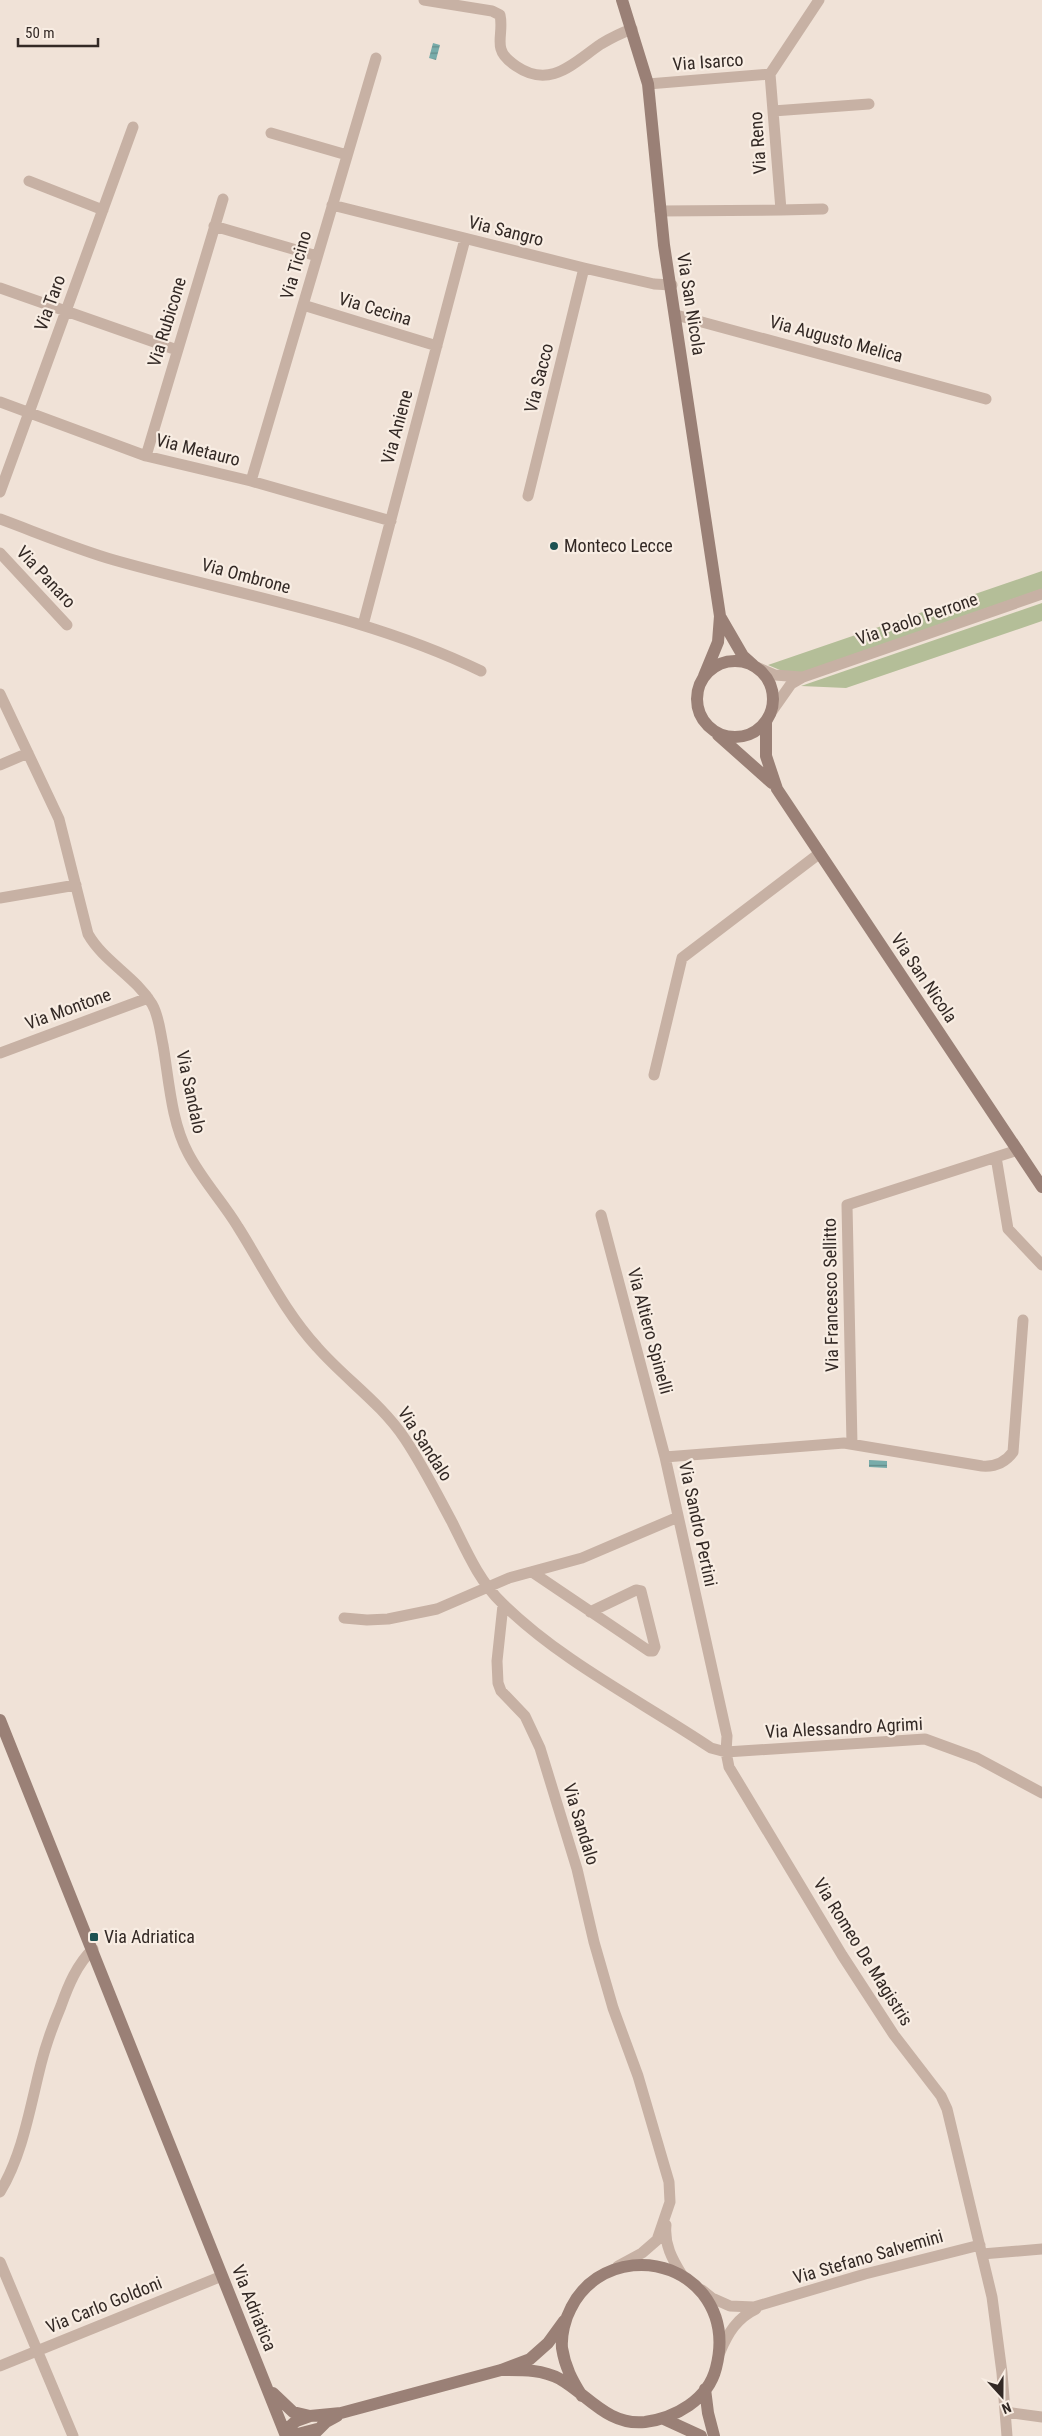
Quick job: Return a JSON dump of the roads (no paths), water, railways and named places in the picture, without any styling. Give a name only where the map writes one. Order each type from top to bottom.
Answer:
[{"type":"street","points":[[424,0],[492,11],[500,16],[502,26],[500,49],[507,60],[533,74],[549,75],[563,72],[600,45],[632,29]]},
{"type":"street","name":"Via San Nicola","points":[[622,0],[648,84],[660,211],[720,616],[718,642],[697,694],[700,716],[714,732],[777,789],[1042,1187]]},
{"type":"street","points":[[770,74],[819,0]]},
{"type":"street","name":"Via Ticino","points":[[251,481],[376,58]]},
{"type":"street","name":"Via Isarco","points":[[648,84],[770,74]]},
{"type":"street","name":"Via Reno","points":[[770,74],[781,210]]},
{"type":"street","points":[[774,110],[869,104]]},
{"type":"street","name":"Via Taro","points":[[0,492],[133,127]]},
{"type":"street","points":[[271,133],[348,154]]},
{"type":"street","points":[[30,181],[103,210]]},
{"type":"street","name":"Via Rubicone","points":[[146,456],[223,199]]},
{"type":"street","name":"Via Sangro","points":[[332,205],[584,268],[654,284],[672,285]]},
{"type":"street","points":[[660,211],[823,209]]},
{"type":"street","points":[[214,226],[316,256]]},
{"type":"street","name":"Via Aniene","points":[[363,625],[465,239]]},
{"type":"street","name":"Via Sacco","points":[[528,496],[584,268]]},
{"type":"street","points":[[0,288],[177,350]]},
{"type":"street","name":"Via Cecina","points":[[303,304],[437,346]]},
{"type":"street","name":"Via Augusto Melica","points":[[676,315],[986,399]]},
{"type":"street","name":"Via Metauro","points":[[0,402],[146,456],[251,481],[391,521]]},
{"type":"street","name":"Via Ombrone","points":[[0,519],[112,560],[363,625],[441,652],[481,671]]},
{"type":"street","name":"Via Panaro","points":[[0,553],[67,626]]},
{"type":"street","name":"Via Paolo Perrone","points":[[772,711],[791,684],[803,677],[1042,594]]},
{"type":"street","name":"Via San Nicola","points":[[720,616],[743,656],[764,674],[770,682],[773,695],[772,711],[766,723],[766,756],[777,789]]},
{"type":"street","points":[[704,676],[715,667],[728,662],[742,662],[754,666]]},
{"type":"street","name":"Via Paolo Perrone","points":[[754,666],[775,675],[803,677]]},
{"type":"street","name":"Via Sandalo","points":[[0,694],[59,819],[88,934],[95,946],[141,989],[155,1010],[174,1113],[186,1150],[202,1177],[221,1200],[268,1280],[296,1321],[316,1347],[380,1408],[403,1436],[425,1471],[475,1568],[503,1605],[497,1661],[498,1683],[501,1691],[525,1716],[540,1748],[577,1870],[594,1942],[613,2008],[638,2076],[663,2157],[670,2191],[665,2236],[671,2255],[682,2275]]},
{"type":"street","points":[[714,732],[730,737],[741,737],[752,734],[766,723]]},
{"type":"street","points":[[0,765],[28,753]]},
{"type":"street","points":[[654,1075],[682,958],[820,853]]},
{"type":"street","points":[[0,898],[76,885]]},
{"type":"street","name":"Via Montone","points":[[0,1053],[148,998]]},
{"type":"street","name":"Via Francesco Sellitto","points":[[852,1444],[847,1205],[1018,1150]]},
{"type":"street","points":[[996,1157],[1008,1228],[1042,1265]]},
{"type":"street","name":"Via Altiero Spinelli","points":[[601,1215],[665,1457]]},
{"type":"street","name":"Via Sandro Pertini","points":[[726,1752],[727,1736],[665,1457],[852,1444],[982,1466],[1002,1463],[1013,1452],[1014,1446],[1023,1320]]},
{"type":"street","points":[[344,1618],[368,1620],[413,1615],[453,1603],[488,1587],[582,1558],[678,1517]]},
{"type":"street","points":[[532,1572],[590,1612],[648,1651],[654,1651],[655,1647],[641,1591],[636,1590],[590,1612]]},
{"type":"street","points":[[503,1605],[536,1632],[613,1686],[711,1748],[726,1752]]},
{"type":"street","name":"Via Adriatica","points":[[0,1720],[286,2434]]},
{"type":"street","name":"Via Alessandro Agrimi","points":[[726,1752],[925,1739],[977,1758],[1042,1793]]},
{"type":"street","name":"Via Romeo De Magistris","points":[[726,1752],[729,1767],[842,1954],[894,2035],[941,2096],[952,2124],[992,2297],[1007,2436]]},
{"type":"street","points":[[0,2192],[16,2158],[27,2123],[49,2035],[83,1958],[93,1950]]},
{"type":"street","name":"Via Sandalo","points":[[611,2270],[651,2247],[661,2232],[667,2215]]},
{"type":"street","name":"Via Stefano Salvemini","points":[[695,2284],[712,2298],[730,2306],[747,2308],[767,2304],[865,2274],[981,2249],[1042,2249]]},
{"type":"street","points":[[0,2262],[73,2436]]},
{"type":"street","points":[[286,2434],[296,2421],[310,2416],[341,2414],[501,2370],[530,2358],[548,2343],[566,2319],[581,2293],[591,2282],[611,2270],[635,2264],[659,2265],[682,2275],[695,2284],[710,2304],[719,2327],[720,2352],[715,2372],[705,2390],[687,2407],[664,2418],[642,2422],[620,2419],[600,2410],[559,2379],[532,2370],[501,2370]]},
{"type":"street","name":"Via Carlo Goldoni","points":[[0,2366],[222,2276]]},
{"type":"street","name":"Via Stefano Salvemini","points":[[720,2352],[735,2324],[745,2315],[767,2304]]},
{"type":"street","points":[[566,2319],[562,2346],[568,2373],[582,2396]]},
{"type":"street","points":[[266,2386],[292,2412],[310,2416]]},
{"type":"street","points":[[705,2390],[714,2436]]},
{"type":"street","points":[[1005,2412],[1042,2417]]},
{"type":"street","points":[[286,2434],[314,2433],[341,2414]]},
{"type":"street","points":[[664,2418],[701,2436]]},
{"type":"water","points":[[433,43],[440,45],[436,60],[429,58]]},
{"type":"water","points":[[869,1460],[887,1461],[887,1468],[869,1467]]},
{"type":"place","name":"Monteco Lecce","points":[[554,546]]},
{"type":"place","name":"Via Adriatica","points":[[94,1937]]}]
